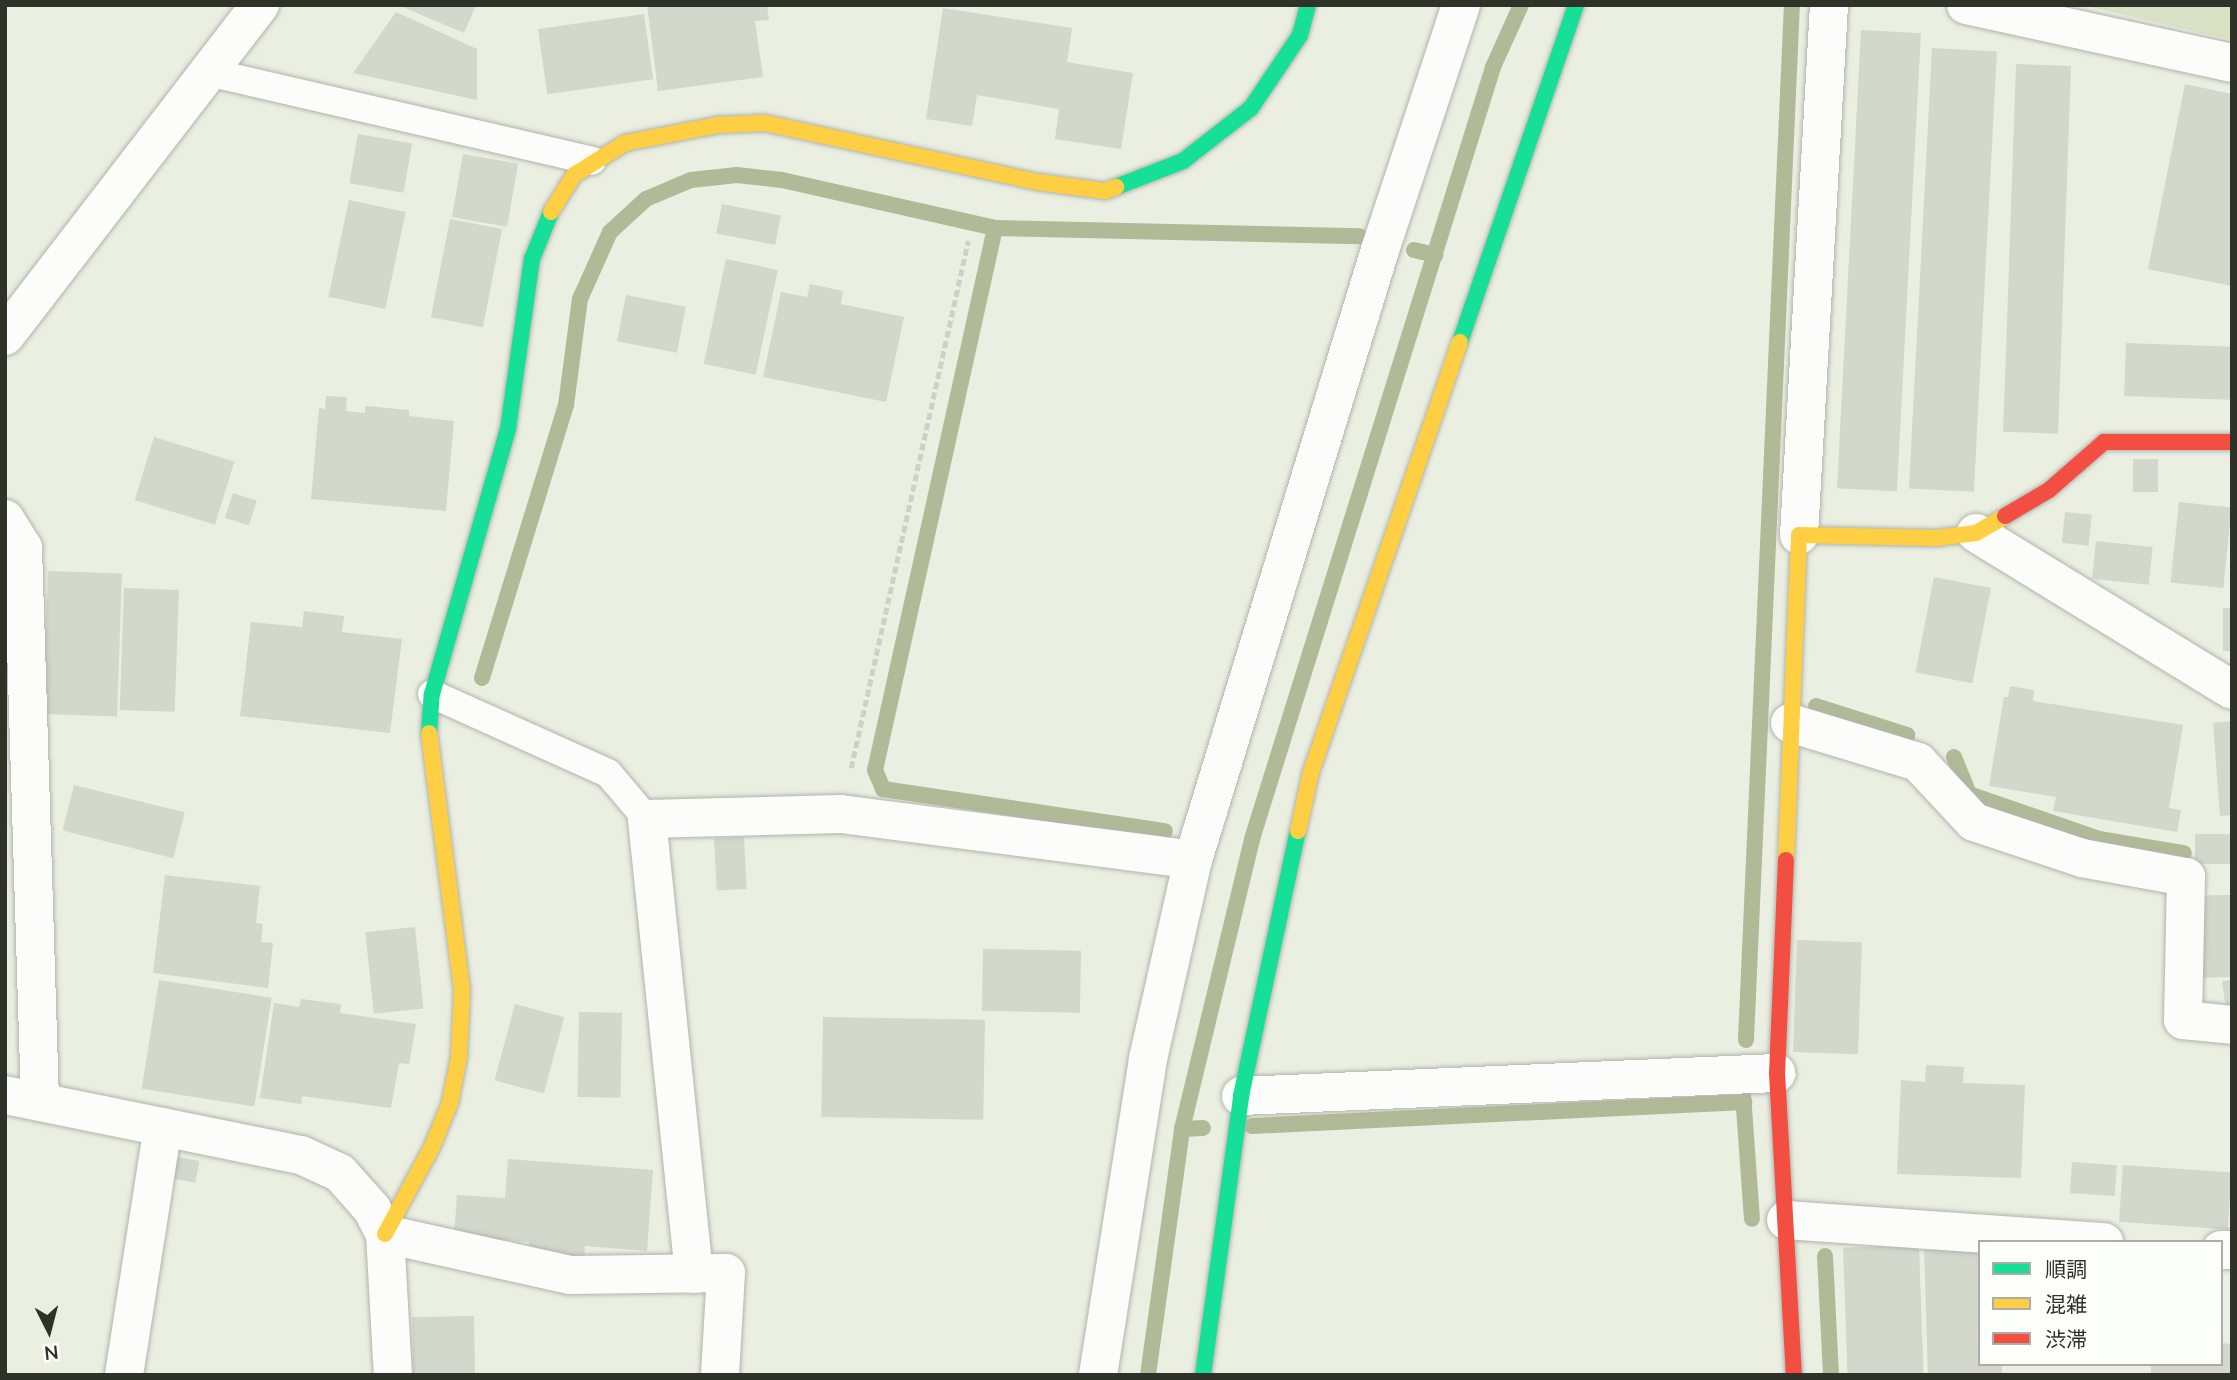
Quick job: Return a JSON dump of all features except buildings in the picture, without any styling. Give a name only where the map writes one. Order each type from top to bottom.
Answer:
[{"type":"street","points":[[5,336],[260,5]]},
{"type":"street","points":[[385,1234],[432,1146],[450,1103],[458,1057],[462,990],[428,740],[432,694],[508,429],[533,259],[555,201],[592,161],[625,144],[718,125],[765,123],[1038,182],[1105,191],[1183,161],[1251,108],[1300,35],[1308,5]]},
{"type":"street","points":[[1098,1375],[1148,1059],[1193,860],[1380,250],[1461,5]]},
{"type":"street","points":[[1203,1375],[1241,1096],[1311,772],[1576,5]]},
{"type":"street","points":[[1794,1375],[1777,1073],[1799,535],[1829,5]]},
{"type":"street","points":[[1965,5],[2232,63]]},
{"type":"street","points":[[1799,535],[1936,538],[1976,533],[2049,490],[2104,442],[2232,442]]},
{"type":"street","points":[[5,519],[23,548],[23,1098],[301,1155],[340,1173],[372,1209],[385,1234],[393,1375]]},
{"type":"street","points":[[1976,533],[2232,690]]},
{"type":"street","points":[[1790,723],[1918,762],[1974,822],[2082,858],[2186,877],[2183,1020],[2232,1025]]},
{"type":"street","points":[[694,1274],[646,819],[841,814],[1193,860]]},
{"type":"street","points":[[1241,1096],[1777,1073]]},
{"type":"street","points":[[124,1375],[163,1127]]},
{"type":"street","points":[[1786,1220],[2075,1240]]},
{"type":"street","points":[[385,1234],[570,1275],[726,1273],[720,1375]]},
{"type":"lane","points":[[208,72],[592,161]]},
{"type":"lane","points":[[432,694],[608,773],[646,819]]},
{"type":"path","points":[[841,814],[968,241]]},
{"type":"green space","points":[[2082,5],[2232,5],[2232,40]]},
{"type":"waterway","points":[[1148,1375],[1182,1129],[1252,839],[1493,67],[1521,5]]},
{"type":"waterway","points":[[1746,1040],[1792,5]]},
{"type":"waterway","points":[[482,678],[566,405],[580,299],[610,232],[646,199],[691,180],[737,175],[782,180],[995,228],[1360,236]]},
{"type":"waterway","points":[[995,228],[875,770],[883,789],[1165,831]]},
{"type":"waterway","points":[[1414,250],[1435,255]]},
{"type":"waterway","points":[[1816,706],[1907,735]]},
{"type":"waterway","points":[[1954,757],[1969,794],[2099,839],[2184,853]]},
{"type":"waterway","points":[[1743,1094],[1752,1219]]},
{"type":"waterway","points":[[1252,1126],[1744,1102]]},
{"type":"waterway","points":[[1182,1129],[1203,1128]]},
{"type":"waterway","points":[[1825,1256],[1831,1375]]},
{"type":"traffic: fast","points":[[1116,187],[1183,161],[1251,108],[1300,35],[1308,5]]},
{"type":"traffic: fast","points":[[1460,342],[1576,5]]},
{"type":"traffic: fast","points":[[429,733],[432,694],[508,429],[532,259],[551,212]]},
{"type":"traffic: fast","points":[[1203,1375],[1241,1096],[1298,831]]},
{"type":"traffic: slow","points":[[551,212],[574,175],[625,143],[718,125],[765,123],[1038,182],[1105,191],[1116,187]]},
{"type":"traffic: slow","points":[[1298,831],[1311,772],[1460,342]]},
{"type":"traffic: slow","points":[[1786,860],[1799,535],[1936,538],[1976,533],[2005,516]]},
{"type":"traffic: slow","points":[[385,1234],[432,1147],[450,1103],[459,1057],[462,990],[429,733]]},
{"type":"traffic: jam","points":[[2005,516],[2049,490],[2104,442],[2232,442]]},
{"type":"traffic: jam","points":[[1786,860],[1777,1073],[1794,1375]]}]
